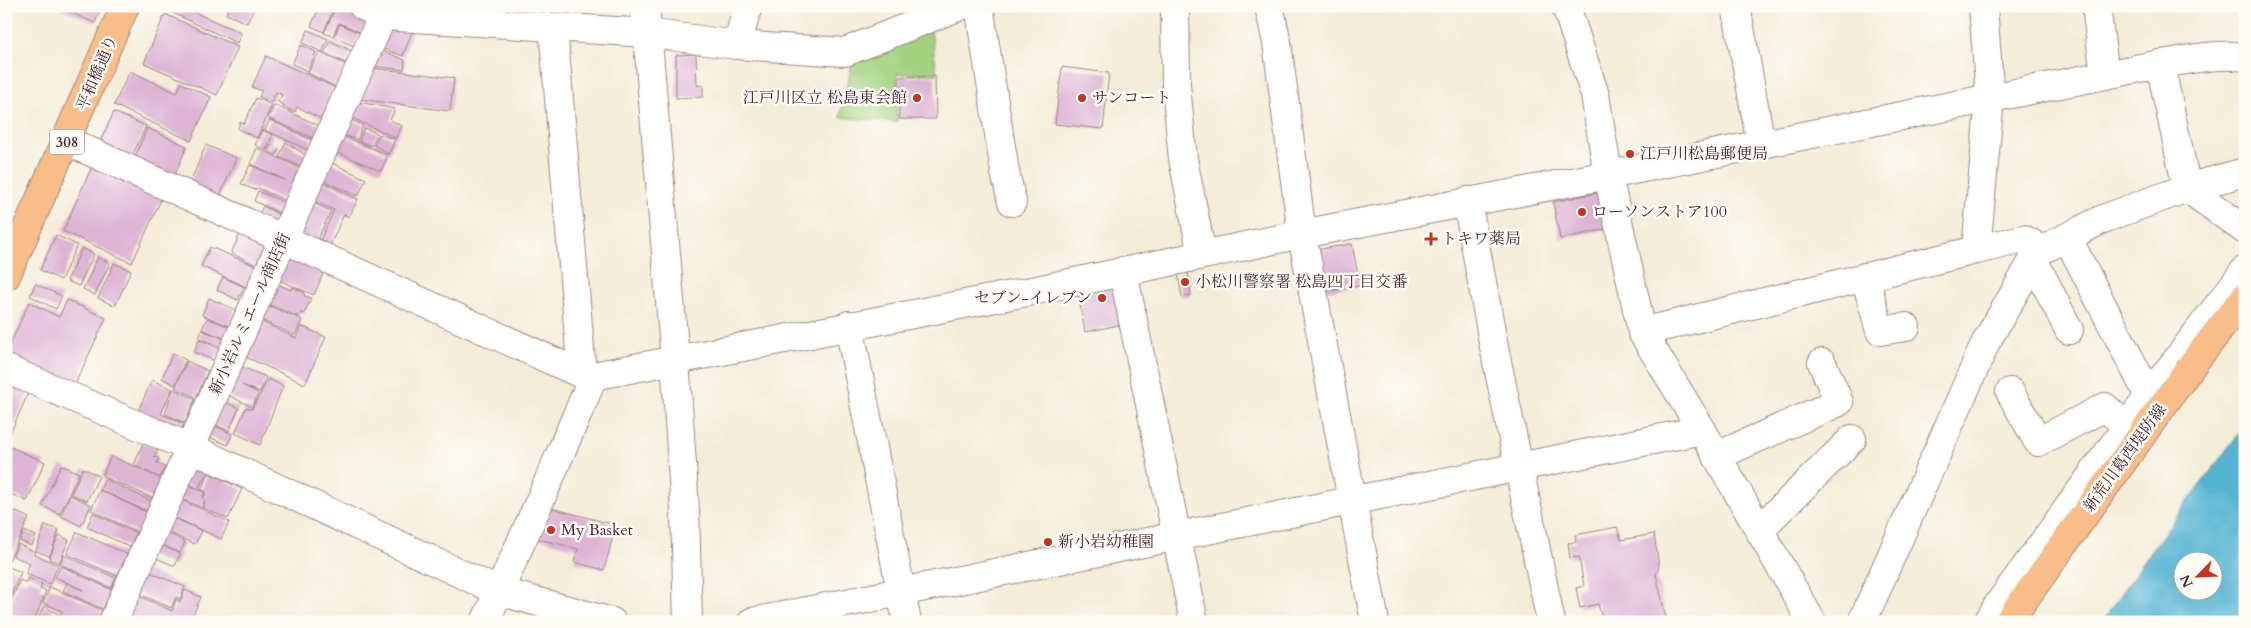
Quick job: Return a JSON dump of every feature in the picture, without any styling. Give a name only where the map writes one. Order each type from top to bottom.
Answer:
[{"type":"main road","name":"平和橋通り","points":[[6,276],[126,6]]},
{"type":"main road","name":"新荒川葛西堤防線","points":[[2008,622],[2194,362],[2245,297]]},
{"type":"street","points":[[645,6],[675,360],[685,510],[688,622]]},
{"type":"street","points":[[737,45],[748,6]]},
{"type":"street","points":[[377,9],[553,27],[647,33],[737,45],[845,52],[960,6]]},
{"type":"street","points":[[979,6],[1005,172],[1012,202]]},
{"type":"street","points":[[1175,6],[1176,85],[1183,159],[1202,255]]},
{"type":"street","points":[[1269,6],[1277,42],[1302,234],[1375,622]]},
{"type":"street","points":[[1566,6],[1595,95],[1608,175],[1642,332],[1702,430],[1812,622]]},
{"type":"street","points":[[1736,6],[1761,144]]},
{"type":"street","points":[[1976,250],[1990,98],[1983,6]]},
{"type":"street","points":[[2096,6],[2105,75]]},
{"type":"street","name":"新小岩ルミエール商店街","points":[[113,622],[284,239],[377,9]]},
{"type":"street","points":[[485,622],[589,387],[585,375],[553,27]]},
{"type":"street","points":[[67,141],[585,375],[675,360],[1123,272],[1302,234],[1608,175],[2160,64],[2199,57],[2230,55],[2245,57]]},
{"type":"street","points":[[2160,64],[2187,188],[2245,230]]},
{"type":"street","points":[[1862,622],[1986,342],[2036,256],[2103,219],[2187,188],[2245,172]]},
{"type":"street","points":[[1467,201],[1551,622]]},
{"type":"street","points":[[2068,237],[2150,396]]},
{"type":"street","points":[[1642,332],[2023,239],[2031,243],[2069,330]]},
{"type":"street","points":[[1988,622],[1998,605],[2127,427],[2245,270]]},
{"type":"street","points":[[1123,272],[1194,622]]},
{"type":"street","points":[[1865,277],[1880,331],[1906,327]]},
{"type":"street","points":[[849,325],[907,622]]},
{"type":"street","points":[[1717,456],[1839,402],[1822,362]]},
{"type":"street","points":[[6,369],[191,448],[498,591],[612,622]]},
{"type":"street","points":[[2010,392],[2038,442],[2105,407],[2127,427]]},
{"type":"street","points":[[752,622],[1702,430]]},
{"type":"street","points":[[1760,529],[1852,439]]},
{"type":"green space","points":[[930,25],[937,74],[897,74],[897,122],[840,117],[853,60]]},
{"type":"water","points":[[2245,425],[2245,622],[2102,622],[2151,551]]},
{"type":"building","points":[[56,6],[102,6],[95,23]]},
{"type":"building","points":[[158,6],[197,6],[194,12],[241,33],[237,43]]},
{"type":"building","points":[[230,6],[255,6],[247,23],[226,14]]},
{"type":"building","points":[[320,6],[335,6],[324,32],[311,26]]},
{"type":"building","points":[[336,6],[346,6],[368,19],[362,33],[339,23],[333,36],[324,33]]},
{"type":"building","points":[[165,14],[238,47],[217,95],[144,63]]},
{"type":"building","points":[[340,24],[360,33],[354,46],[334,37]]},
{"type":"building","points":[[400,27],[412,32],[403,56],[381,48],[388,32]]},
{"type":"building","points":[[308,30],[328,39],[322,52],[302,43]]},
{"type":"building","points":[[330,41],[352,51],[346,63],[324,53]]},
{"type":"building","points":[[301,45],[316,52],[308,71],[292,64]]},
{"type":"building","points":[[381,50],[405,60],[404,70],[374,66]]},
{"type":"building","points":[[319,52],[347,65],[336,87],[308,73]]},
{"type":"building","points":[[696,54],[697,86],[703,85],[703,97],[676,98],[676,55]]},
{"type":"building","points":[[266,56],[336,88],[322,119],[297,107],[295,112],[283,107],[284,105],[278,102],[282,95],[276,92],[272,102],[259,97],[262,91],[252,87]]},
{"type":"building","name":"サンコート","points":[[1062,67],[1109,73],[1103,129],[1055,124]]},
{"type":"building","points":[[373,68],[454,78],[450,111],[358,99]]},
{"type":"building","points":[[130,71],[177,93],[181,83],[211,97],[191,141],[114,105]]},
{"type":"building","name":"江戸川区立 松島東会館","points":[[935,76],[936,119],[899,119],[899,77]]},
{"type":"building","points":[[256,98],[272,105],[257,138],[238,129],[240,122],[244,124]]},
{"type":"building","points":[[358,102],[395,109],[390,120],[402,126],[396,138],[350,117]]},
{"type":"building","points":[[274,105],[320,126],[315,139],[268,118]]},
{"type":"building","points":[[114,112],[146,126],[131,158],[99,144]]},
{"type":"building","points":[[270,120],[312,140],[308,150],[265,130]]},
{"type":"building","points":[[351,120],[363,125],[357,140],[344,135]]},
{"type":"building","points":[[147,128],[187,146],[173,179],[133,161]]},
{"type":"building","points":[[364,128],[377,133],[372,146],[359,141]]},
{"type":"building","points":[[262,130],[273,135],[266,150],[255,145]]},
{"type":"building","points":[[379,134],[395,139],[389,154],[374,145]]},
{"type":"building","points":[[341,135],[388,155],[381,171],[334,151]]},
{"type":"building","points":[[286,142],[307,156],[302,167],[279,157]]},
{"type":"building","points":[[271,144],[279,149],[276,155],[267,151]]},
{"type":"building","points":[[206,145],[236,158],[218,201],[188,187]]},
{"type":"building","points":[[257,148],[302,169],[286,201],[257,188],[255,190],[241,184],[250,165],[285,180],[250,164]]},
{"type":"building","points":[[94,162],[163,195],[132,263],[63,231]]},
{"type":"building","points":[[330,162],[366,179],[358,196],[322,180]]},
{"type":"building","points":[[321,181],[358,199],[349,217],[344,214],[329,248],[319,243],[334,210],[312,200]]},
{"type":"building","points":[[258,191],[285,203],[280,213],[254,201]]},
{"type":"building","points":[[1598,193],[1607,229],[1560,239],[1553,202]]},
{"type":"building","points":[[312,202],[331,211],[316,242],[302,235],[299,229]]},
{"type":"building","points":[[263,206],[280,215],[275,227],[257,219]]},
{"type":"building","points":[[241,232],[268,244],[258,266],[231,253]]},
{"type":"building","points":[[56,235],[77,245],[61,280],[40,270]]},
{"type":"building","points":[[1352,244],[1360,286],[1321,292],[1314,250]]},
{"type":"building","points":[[210,247],[258,267],[248,288],[201,266]]},
{"type":"building","points":[[82,248],[94,254],[79,286],[67,281]]},
{"type":"building","points":[[290,256],[324,271],[314,295],[274,278]]},
{"type":"building","points":[[98,257],[110,263],[95,295],[83,289]]},
{"type":"building","points":[[114,263],[131,271],[115,306],[98,298]]},
{"type":"building","points":[[1188,273],[1191,295],[1182,297],[1178,274]]},
{"type":"building","points":[[223,277],[244,287],[238,300],[217,290]]},
{"type":"building","points":[[272,282],[291,290],[292,287],[305,293],[304,296],[311,298],[304,314],[301,312],[299,317],[263,302]]},
{"type":"building","points":[[35,284],[62,296],[56,309],[30,296]]},
{"type":"building","points":[[1112,288],[1124,324],[1085,332],[1078,294]]},
{"type":"building","points":[[209,298],[236,310],[229,326],[202,315]]},
{"type":"building","points":[[67,300],[106,318],[74,386],[6,354],[29,302],[59,317]]},
{"type":"building","points":[[262,303],[302,320],[295,335],[256,318]]},
{"type":"building","points":[[207,318],[229,327],[224,338],[202,329]]},
{"type":"building","points":[[255,319],[296,338],[301,326],[326,337],[305,384],[239,354]]},
{"type":"building","points":[[202,330],[224,339],[221,347],[199,338]]},
{"type":"building","points":[[199,339],[220,349],[215,361],[194,352]]},
{"type":"building","points":[[173,353],[186,360],[175,385],[162,378]]},
{"type":"building","points":[[187,361],[208,371],[196,397],[175,388]]},
{"type":"building","points":[[235,364],[266,377],[260,392],[242,385],[258,393],[252,407],[224,393]]},
{"type":"building","points":[[268,379],[283,386],[260,445],[235,433],[246,407],[252,409]]},
{"type":"building","points":[[152,380],[172,389],[161,414],[184,424],[178,437],[135,418]]},
{"type":"building","points":[[6,381],[29,391],[6,443]]},
{"type":"building","points":[[173,389],[195,399],[185,423],[165,414]]},
{"type":"building","points":[[219,400],[239,408],[229,431],[209,422]]},
{"type":"building","points":[[209,423],[232,434],[228,445],[204,435]]},
{"type":"building","points":[[143,443],[158,449],[154,457],[159,458],[157,463],[165,467],[160,477],[134,465]]},
{"type":"building","points":[[8,446],[45,462],[27,501],[6,492],[6,451]]},
{"type":"building","points":[[111,456],[161,479],[152,498],[102,476]]},
{"type":"building","points":[[190,463],[207,472],[198,489],[181,480]]},
{"type":"building","points":[[61,465],[79,473],[60,514],[42,506]]},
{"type":"building","points":[[83,468],[99,476],[87,501],[71,494]]},
{"type":"building","points":[[209,473],[242,489],[228,519],[203,508],[205,500],[202,508],[176,496],[182,482],[205,492],[203,499],[206,492],[201,489]]},
{"type":"building","points":[[105,479],[151,501],[146,511],[100,490]]},
{"type":"building","points":[[100,490],[146,512],[137,532],[91,510]]},
{"type":"building","points":[[70,495],[91,505],[81,526],[61,516]]},
{"type":"building","points":[[175,497],[229,522],[221,539],[167,514]]},
{"type":"building","points":[[6,507],[29,518],[6,567]]},
{"type":"building","points":[[547,507],[616,525],[604,570],[574,562],[578,549],[535,538]]},
{"type":"building","points":[[93,513],[136,533],[130,547],[87,527]]},
{"type":"building","points":[[167,515],[202,531],[195,544],[161,529]]},
{"type":"building","points":[[45,525],[59,530],[50,556],[36,551]]},
{"type":"building","points":[[1617,527],[1621,540],[1654,534],[1659,566],[1656,574],[1667,622],[1603,622],[1598,604],[1580,608],[1576,588],[1584,586],[1579,557],[1570,558],[1568,543],[1576,542],[1575,535]]},
{"type":"building","points":[[161,530],[185,542],[180,553],[155,542]]},
{"type":"building","points":[[24,531],[36,536],[32,546],[20,541]]},
{"type":"building","points":[[77,532],[127,554],[117,576],[67,554]]},
{"type":"building","points":[[59,535],[69,540],[59,563],[49,559]]},
{"type":"building","points":[[155,542],[180,554],[175,566],[149,555]]},
{"type":"building","points":[[18,544],[58,565],[50,584],[26,574],[30,563],[13,556]]},
{"type":"building","points":[[64,555],[116,578],[111,588],[60,564]]},
{"type":"building","points":[[61,566],[112,590],[103,609],[63,591],[67,583],[83,590],[55,577]]},
{"type":"building","points":[[9,567],[21,572],[6,606],[6,568]]},
{"type":"building","points":[[145,570],[185,587],[180,599],[176,597],[171,608],[135,592]]},
{"type":"building","points":[[28,578],[42,584],[40,589],[46,591],[34,622],[6,622],[6,612],[20,580],[26,583]]},
{"type":"building","points":[[50,587],[102,610],[97,622],[69,622],[59,617],[62,611],[43,603]]},
{"type":"building","points":[[185,590],[201,597],[190,622],[132,622],[124,618],[135,594],[172,611],[176,599],[180,602]]},
{"type":"building","points":[[44,606],[58,614],[54,622],[36,622]]},
{"type":"place","name":"江戸川区立 松島東会館","points":[[917,98]]},
{"type":"place","name":"サンコート","points":[[1082,98]]},
{"type":"place","name":"江戸川松島郵便局","points":[[1630,154]]},
{"type":"place","name":"ローソンストア100","points":[[1582,212]]},
{"type":"place","name":"トキワ薬局","points":[[1431,239]]},
{"type":"place","name":"小松川警察署 松島四丁目交番","points":[[1185,282]]},
{"type":"place","name":"セブン-イレブン","points":[[1102,298]]},
{"type":"place","name":"My Basket","points":[[551,530]]},
{"type":"place","name":"新小岩幼稚園","points":[[1048,542]]}]
